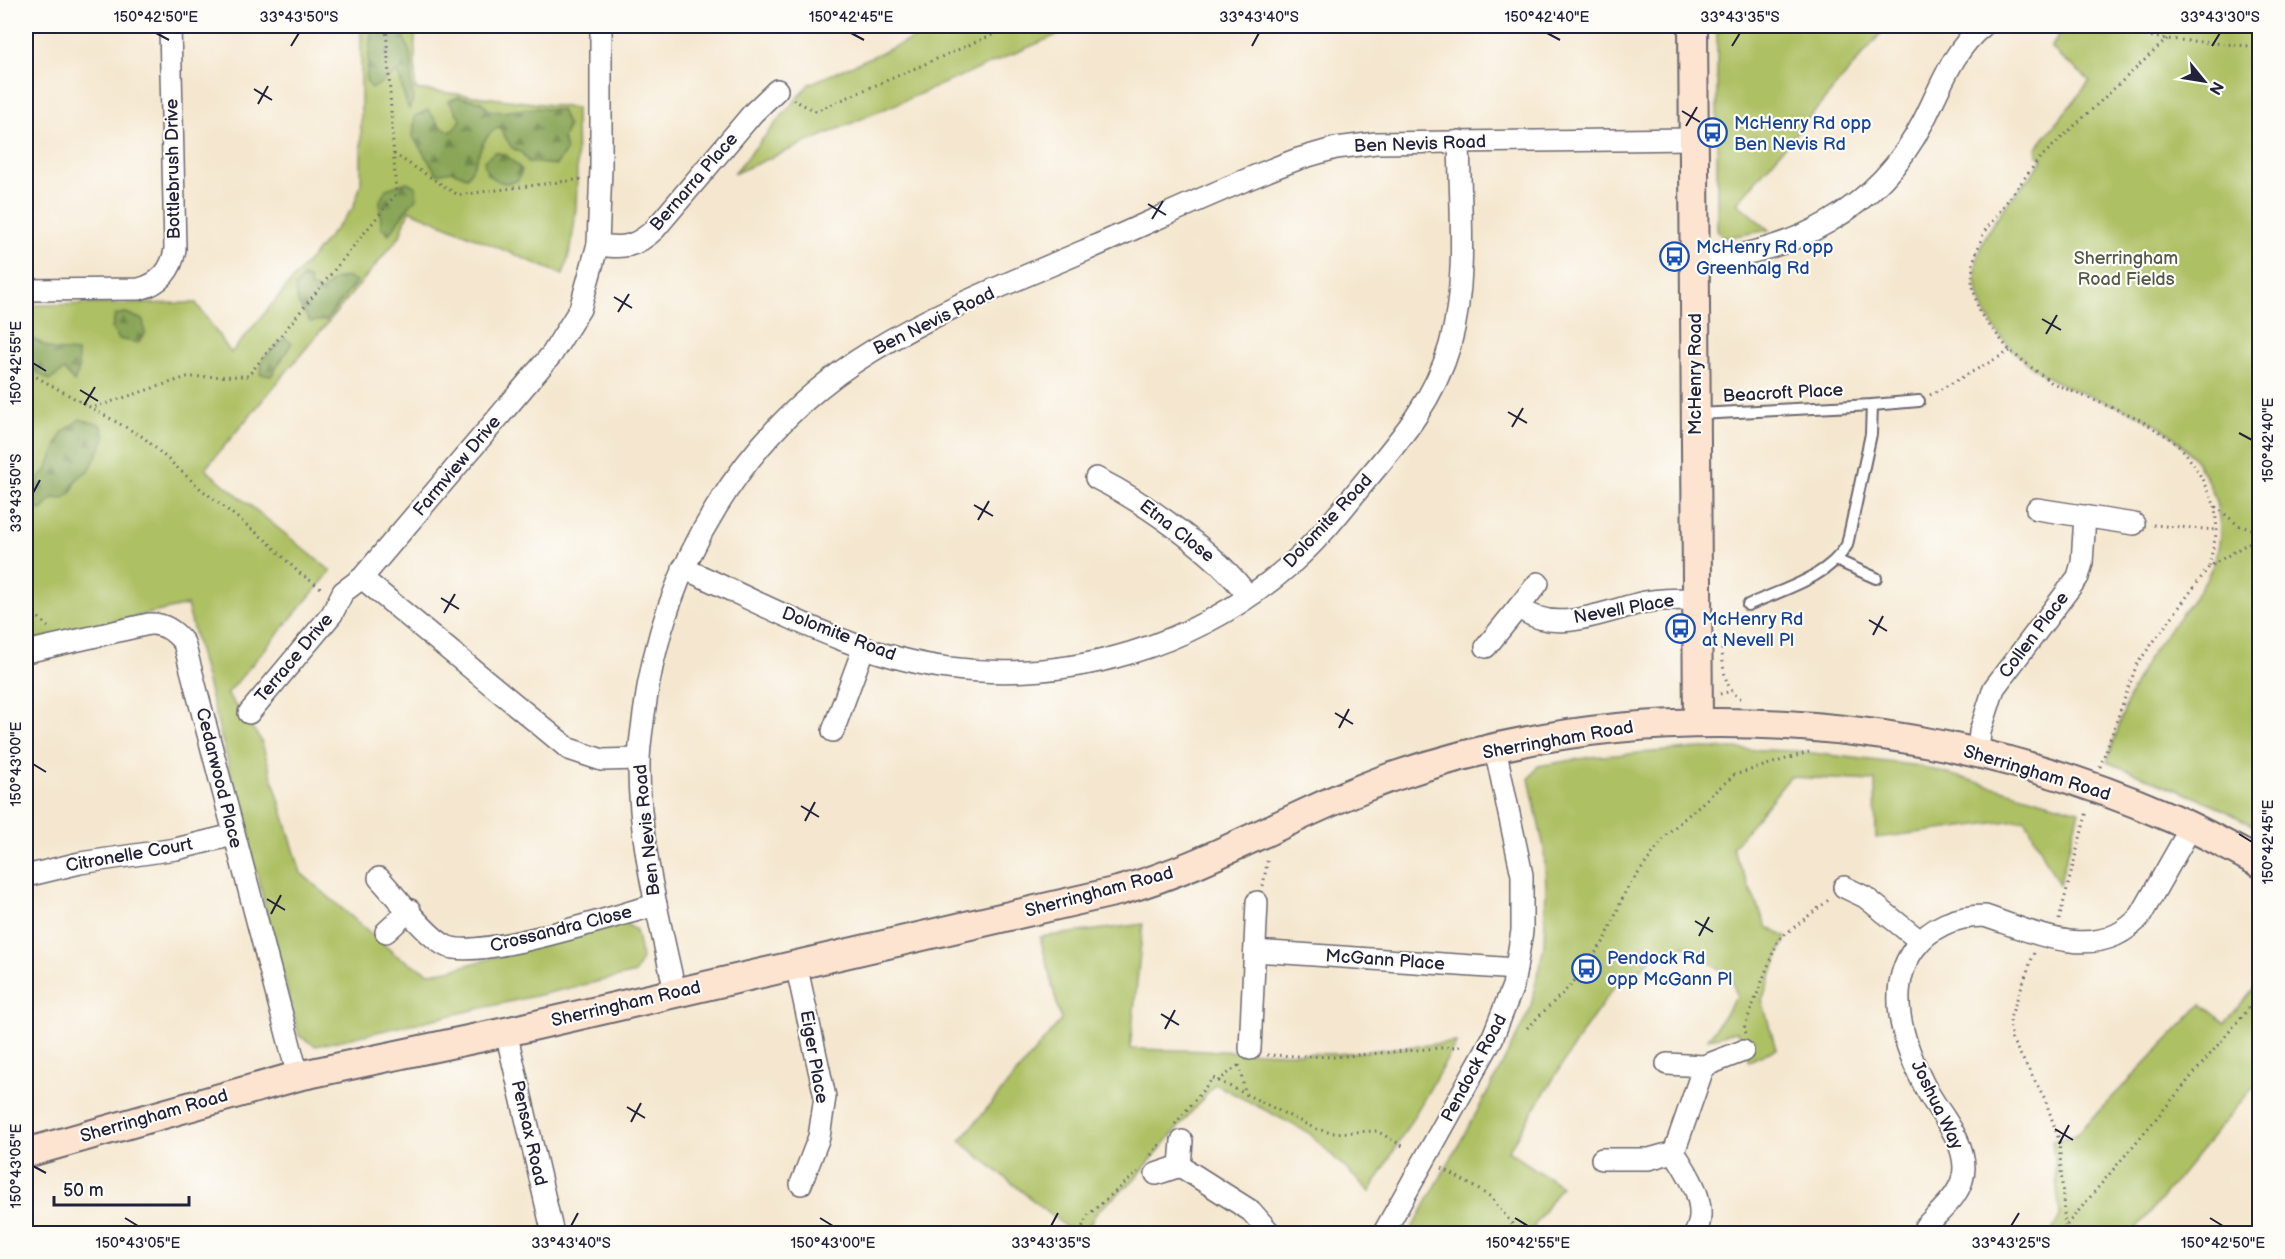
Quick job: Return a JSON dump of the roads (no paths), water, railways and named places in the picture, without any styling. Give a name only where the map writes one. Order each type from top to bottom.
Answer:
[{"type":"street","name":"Bottlebrush Drive","points":[[26,290],[139,288],[153,284],[169,268],[175,249],[170,26]]},
{"type":"street","name":"Farmview Drive","points":[[362,578],[560,343],[580,309],[598,244],[601,177],[601,26]]},
{"type":"street","name":"McHenry Road","points":[[1693,26],[1692,139],[1698,722]]},
{"type":"street","points":[[1695,260],[1744,256],[1790,242],[1811,232],[1857,202],[1904,154],[1922,124],[1958,52],[1983,26]]},
{"type":"street","name":"Bernarra Place","points":[[598,244],[620,248],[632,245],[648,236],[753,113],[777,90]]},
{"type":"street","name":"Ben Nevis Road","points":[[675,993],[656,905],[642,816],[639,759],[652,662],[661,627],[683,568],[707,522],[764,443],[830,380],[896,336],[959,306],[1298,159],[1356,145],[1459,141],[1692,139]]},
{"type":"street","name":"Dolomite Road","points":[[683,568],[864,647],[945,668],[998,672],[1056,669],[1118,657],[1165,641],[1207,621],[1248,596],[1292,563],[1328,527],[1403,436],[1432,389],[1450,345],[1459,291],[1459,141]]},
{"type":"street","name":"Etna Close","points":[[1096,478],[1146,506],[1231,574],[1248,596]]},
{"type":"street","points":[[2037,509],[2134,524]]},
{"type":"street","name":"Collen Place","points":[[1978,753],[1980,732],[1994,688],[2078,577],[2082,563],[2085,516]]},
{"type":"street","points":[[362,578],[568,750],[602,760],[639,759]]},
{"type":"street","name":"Terrace Drive","points":[[249,713],[332,614],[346,588],[362,578]]},
{"type":"street","points":[[1485,647],[1538,584]]},
{"type":"street","name":"Nevell Place","points":[[1519,607],[1537,619],[1568,620],[1587,618],[1644,602],[1696,599]]},
{"type":"street","name":"Cedarwood Place","points":[[26,652],[149,624],[163,625],[174,632],[187,649],[233,835],[297,1076]]},
{"type":"street","points":[[833,731],[864,647]]},
{"type":"street","name":"Sherringham Road","points":[[26,1153],[297,1076],[506,1032],[1140,885],[1206,860],[1335,799],[1391,778],[1496,748],[1608,729],[1698,722],[1820,726],[1893,736],[1978,753],[2079,784],[2191,827],[2259,863]]},
{"type":"street","name":"Pendock Road","points":[[1383,1233],[1492,1039],[1507,1002],[1516,969],[1522,931],[1522,875],[1496,748]]},
{"type":"street","points":[[1844,887],[1865,897],[1920,941],[1947,922],[1973,916],[1986,916],[2047,936],[2084,944],[2111,939],[2123,933],[2141,915],[2191,827]]},
{"type":"street","name":"Citronelle Court","points":[[26,876],[80,863],[176,849],[233,835]]},
{"type":"street","name":"Crossandra Close","points":[[379,878],[440,943],[453,949],[476,949],[504,944],[656,905]]},
{"type":"street","points":[[1246,1056],[1257,902]]},
{"type":"street","points":[[386,932],[410,910]]},
{"type":"street","name":"Joshua Way","points":[[1920,941],[1901,976],[1898,1008],[1923,1083],[1960,1146],[1964,1169],[1960,1190],[1925,1227]]},
{"type":"street","name":"McGann Place","points":[[1255,951],[1516,969]]},
{"type":"street","name":"Eiger Place","points":[[796,963],[825,1097],[819,1137],[801,1184]]},
{"type":"street","name":"Pensax Road","points":[[506,1032],[553,1233]]},
{"type":"street","points":[[1667,1064],[1704,1066],[1743,1051]]},
{"type":"street","points":[[1674,1152],[1704,1066]]},
{"type":"street","points":[[1174,1134],[1180,1166]]},
{"type":"street","points":[[1602,1159],[1649,1159],[1674,1152]]},
{"type":"street","points":[[1674,1152],[1696,1185],[1700,1225],[1695,1233]]},
{"type":"street","points":[[1147,1170],[1180,1166],[1251,1211],[1271,1233]]},
{"type":"lane","name":"Beacroft Place","points":[[1696,414],[1919,401]]},
{"type":"lane","points":[[1748,605],[1822,571],[1836,560],[1847,545],[1871,434],[1872,405]]},
{"type":"lane","points":[[1836,560],[1876,578]]},
{"type":"place","name":"McHenry Rd opp Ben Nevis Rd","points":[[1713,133]]},
{"type":"place","name":"McHenry Rd opp Greenhalg Rd","points":[[1675,257]]},
{"type":"place","name":"McHenry Rd at Nevell Pl","points":[[1681,629]]},
{"type":"place","name":"Pendock Rd opp McGann Pl","points":[[1586,968]]},
{"type":"park label","name":"Sherringham Road Fields","points":[[2126,268]]}]
